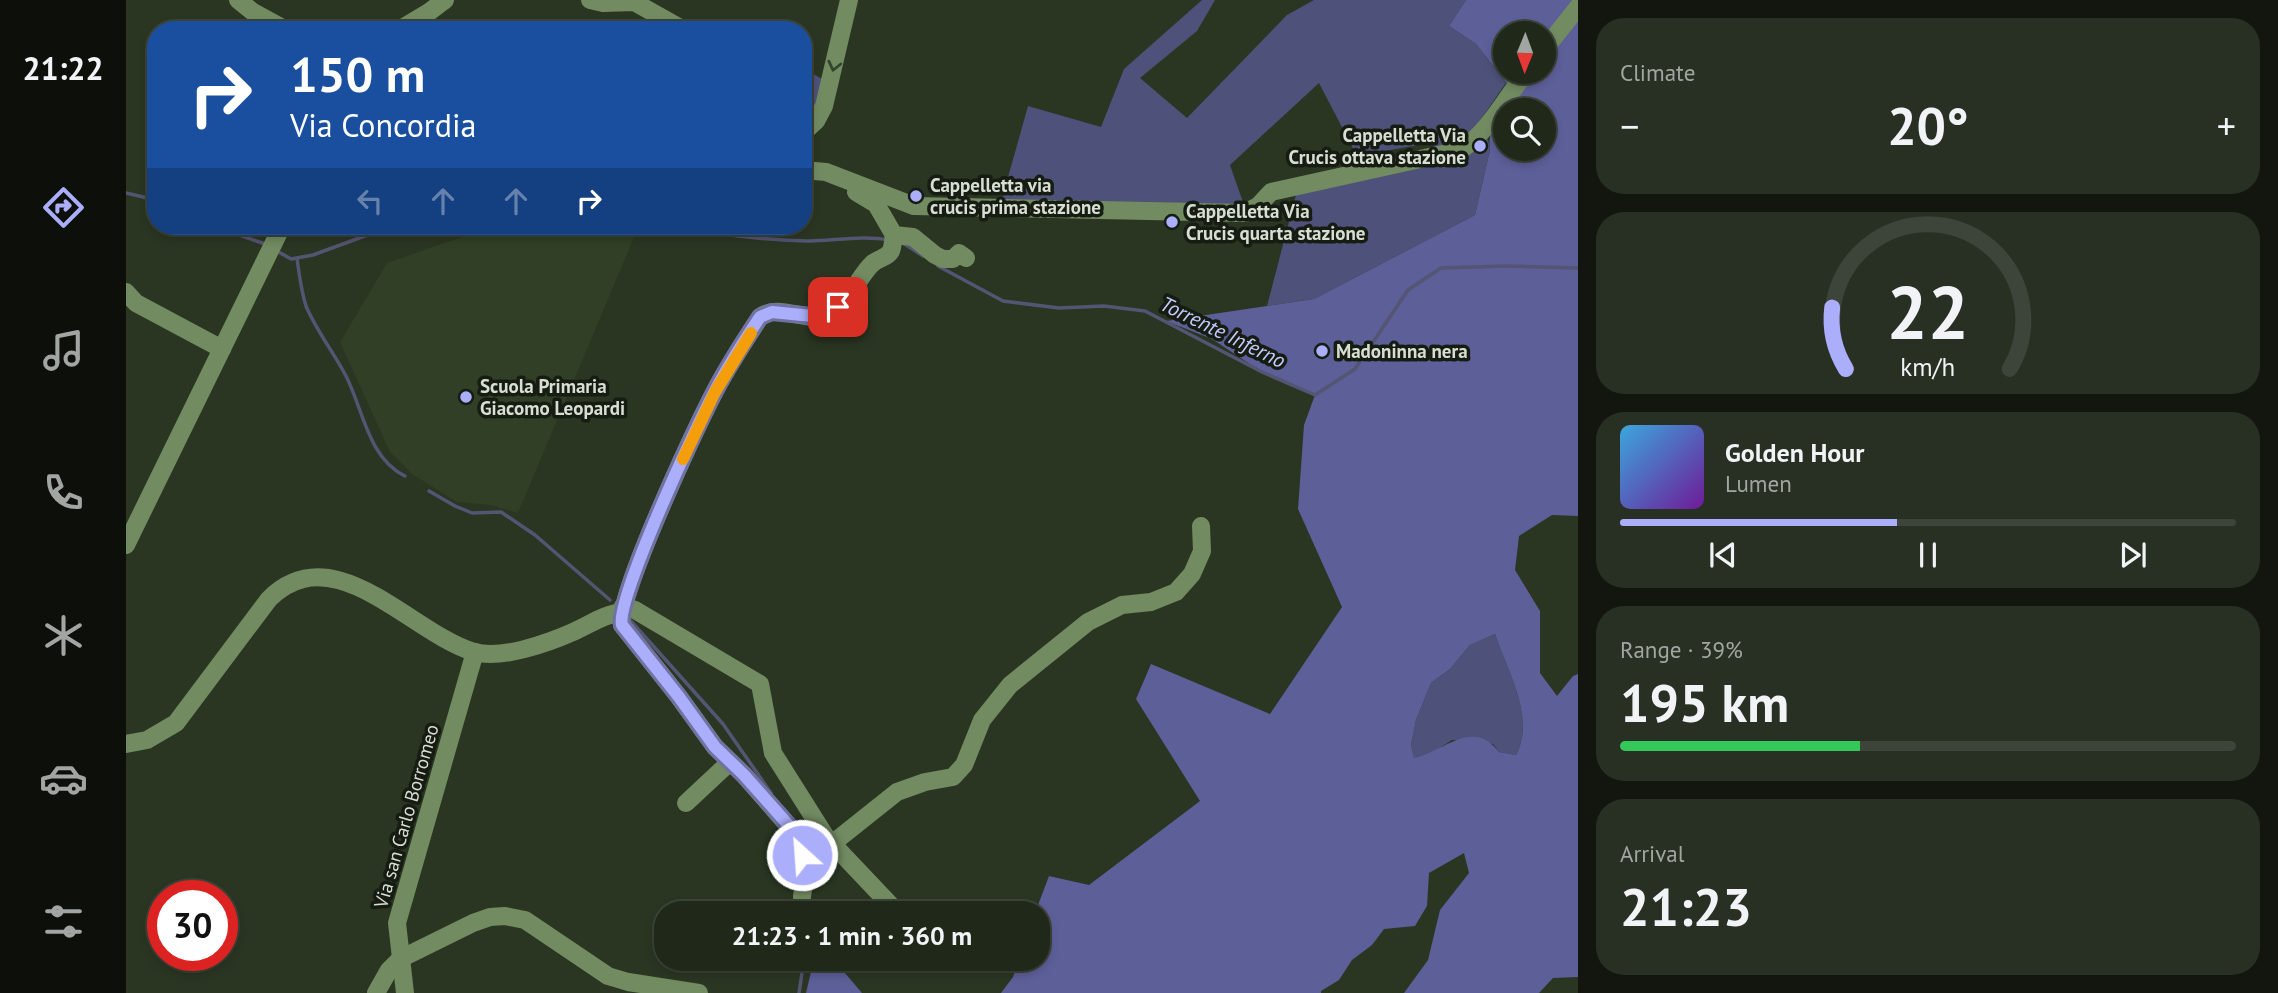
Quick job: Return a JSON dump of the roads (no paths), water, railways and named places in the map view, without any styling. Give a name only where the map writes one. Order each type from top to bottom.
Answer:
[{"type":"street","points":[[238,0],[270,21]]},
{"type":"street","points":[[414,21],[445,0]]},
{"type":"street","points":[[590,0],[603,3],[634,2],[668,21]]},
{"type":"street","points":[[812,125],[824,106],[849,0]]},
{"type":"street","points":[[1556,35],[1578,7]]},
{"type":"street","points":[[839,179],[914,206],[1244,213],[1258,206],[1271,192],[1461,150],[1470,144],[1490,121],[1517,84]]},
{"type":"street","points":[[802,897],[803,861],[794,834],[744,775],[715,747],[622,625],[622,609],[676,475],[715,392],[760,317],[772,312],[822,317],[838,307],[874,261],[887,256],[893,241],[876,204],[826,172],[812,171]]},
{"type":"street","points":[[126,545],[279,235]]},
{"type":"street","points":[[893,241],[913,237],[943,259],[953,259],[959,253],[966,258]]},
{"type":"street","points":[[126,292],[136,303],[222,349]]},
{"type":"street","points":[[832,844],[897,792],[925,782],[953,777],[964,765],[982,720],[1010,685],[1088,622],[1122,606],[1151,602],[1176,592],[1192,574],[1202,551],[1201,526]]},
{"type":"street","points":[[126,744],[147,740],[176,723],[269,599],[280,589],[296,581],[321,577],[346,581],[453,642],[475,652],[495,654],[533,646],[570,633],[622,609],[635,610],[760,684],[773,753],[832,844],[887,901]]},
{"type":"street","name":"Via san Carlo Borromeo","points":[[405,993],[397,931],[400,911],[475,652]]},
{"type":"street","points":[[686,803],[730,762]]},
{"type":"street","points":[[376,993],[389,970],[400,959],[478,921],[490,917],[514,916],[525,920],[608,976],[628,982],[699,993]]},
{"type":"waterway","name":"Torrente Inferno","points":[[126,193],[147,198]]},
{"type":"waterway","name":"Torrente Inferno","points":[[240,235],[268,245]]},
{"type":"waterway","name":"Torrente Inferno","points":[[277,251],[291,259],[313,255],[368,235]]},
{"type":"waterway","name":"Torrente Inferno","points":[[730,235],[806,241],[868,238],[889,240]]},
{"type":"waterway","name":"Torrente Inferno","points":[[903,243],[923,256]]},
{"type":"waterway","points":[[297,258],[306,306],[346,376],[368,432],[383,457],[405,476]]},
{"type":"waterway","name":"Torrente Inferno","points":[[938,266],[1003,301],[1059,308],[1104,306],[1145,311],[1262,372],[1315,395],[1355,369],[1408,290],[1441,268],[1578,268]]},
{"type":"waterway","points":[[429,491],[472,513],[501,512],[535,535],[610,600]]},
{"type":"waterway","points":[[630,620],[723,724],[771,793]]},
{"type":"waterway","points":[[799,993],[802,971]]},
{"type":"place","name":"Cappelletta Via Crucis ottava stazione","points":[[1480,146]]},
{"type":"place","name":"Cappelletta via crucis prima stazione","points":[[916,196]]},
{"type":"place","name":"Cappelletta Via Crucis quarta stazione","points":[[1172,222]]},
{"type":"place","name":"Madoninna nera","points":[[1322,351]]},
{"type":"place","name":"Scuola Primaria Giacomo Leopardi","points":[[466,397]]}]
